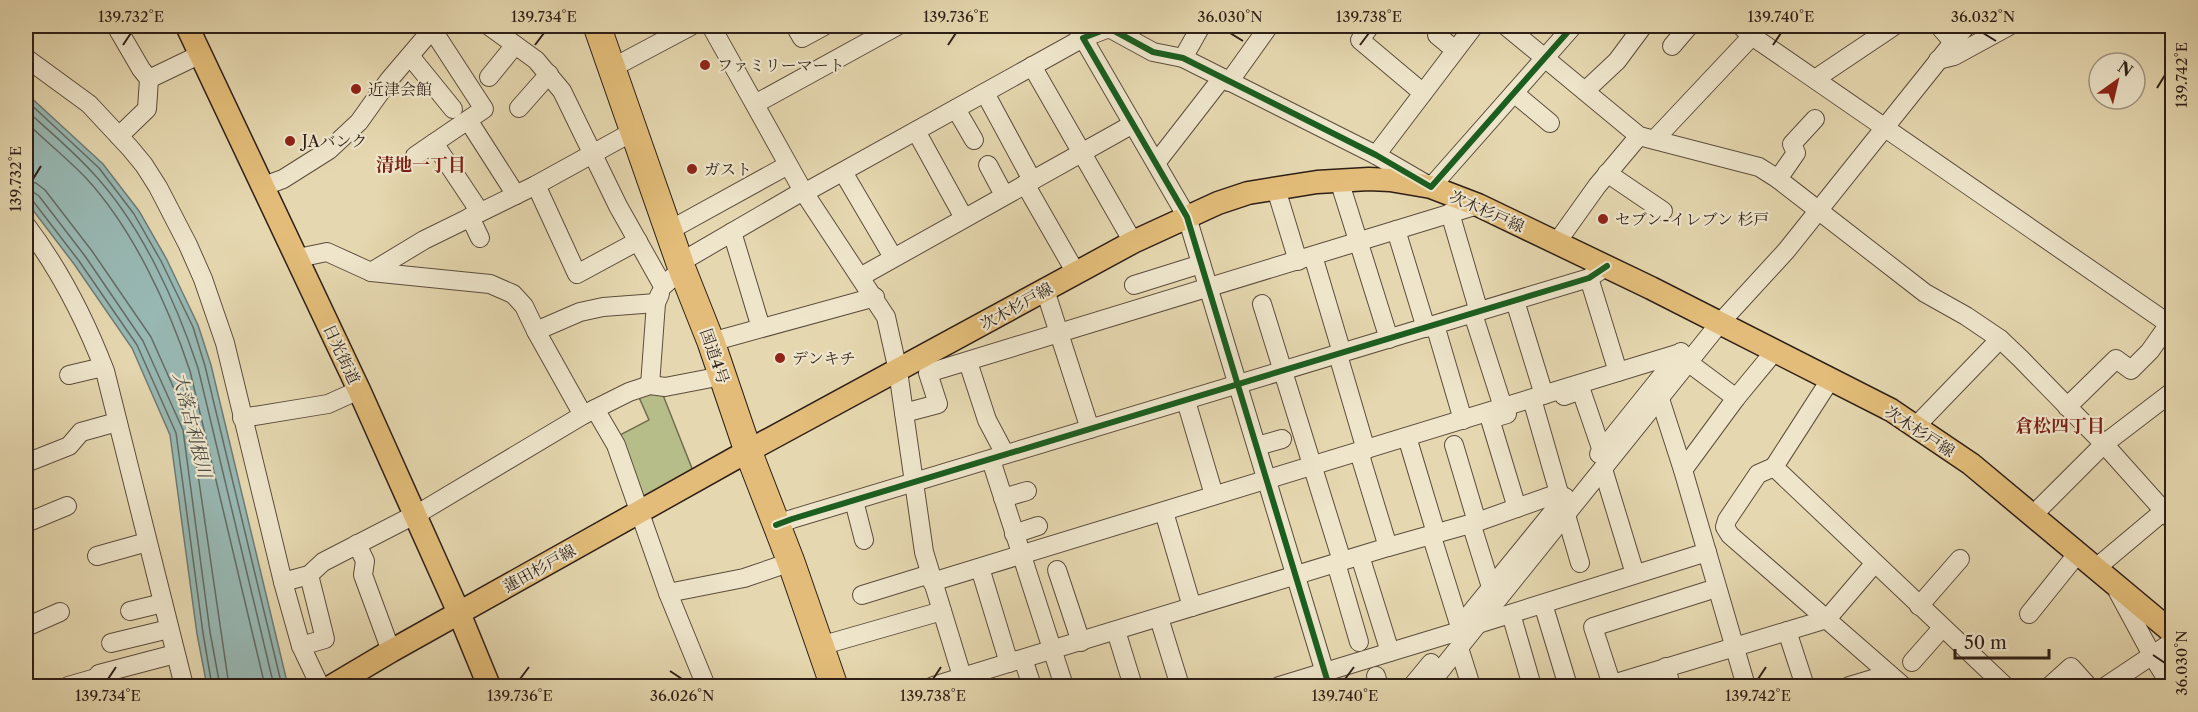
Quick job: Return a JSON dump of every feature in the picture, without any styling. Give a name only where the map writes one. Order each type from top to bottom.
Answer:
[{"type":"highway","name":"国道4号","points":[[597,26],[670,230],[671,280],[711,342],[834,687]]},
{"type":"main road","name":"日光街道","points":[[187,26],[359,390],[459,613],[489,687]]},
{"type":"main road","name":"次木杉戸線","points":[[748,451],[1132,242],[1218,203],[1248,193],[1339,180],[1390,180],[1431,187],[1478,205],[1557,242],[1598,272],[1714,321],[1891,410],[1971,464],[2172,632]]},
{"type":"main road","name":"蓮田杉戸線","points":[[332,687],[391,651],[748,451]]},
{"type":"street","points":[[116,26],[149,79],[147,109],[119,135]]},
{"type":"street","points":[[489,26],[536,60],[562,91],[638,241],[671,280]]},
{"type":"street","points":[[612,68],[691,26]]},
{"type":"street","points":[[711,26],[803,192],[886,317],[898,371],[924,552],[963,682]]},
{"type":"street","points":[[795,26],[802,38],[824,26]]},
{"type":"street","points":[[755,104],[897,26]]},
{"type":"street","points":[[1183,58],[1201,26]]},
{"type":"street","points":[[1156,164],[1269,26]]},
{"type":"street","points":[[1370,26],[1360,40],[1423,93]]},
{"type":"street","points":[[1376,155],[1474,26]]},
{"type":"street","points":[[1506,26],[1585,91],[1647,137],[1759,167],[1778,179],[1925,293],[1966,316],[2000,339],[2104,444],[2169,515],[2096,568]]},
{"type":"street","points":[[536,331],[580,312],[603,307],[671,280],[732,232],[1032,66],[1080,32],[1109,28],[1153,52],[1183,58],[1376,155],[1431,187],[1573,26]]},
{"type":"street","points":[[1585,91],[1617,62],[1643,26]]},
{"type":"street","points":[[1672,46],[1689,26]]},
{"type":"street","points":[[1815,79],[1894,26]]},
{"type":"street","points":[[1602,460],[1714,321],[1772,267],[1819,211],[1938,60],[1947,31],[1966,26]]},
{"type":"street","points":[[1938,60],[1954,56],[2009,26]]},
{"type":"street","points":[[264,186],[283,179],[329,150],[358,122],[433,27],[484,109],[415,156]]},
{"type":"street","points":[[1557,242],[1607,173],[1647,137],[1746,31],[2171,325],[2131,370],[2116,359],[2067,407]]},
{"type":"street","points":[[1080,32],[1187,217],[1327,679]]},
{"type":"street","points":[[1437,35],[1455,50]]},
{"type":"street","points":[[489,77],[515,45]]},
{"type":"street","points":[[149,79],[201,54]]},
{"type":"street","points":[[410,56],[453,109]]},
{"type":"street","points":[[26,58],[89,104],[119,135],[144,165],[168,203],[189,245],[225,344],[283,582],[301,646],[320,687]]},
{"type":"street","points":[[1032,66],[1132,242]]},
{"type":"street","points":[[519,108],[549,74]]},
{"type":"street","points":[[985,93],[1076,273]]},
{"type":"street","points":[[1514,93],[1550,123]]},
{"type":"street","points":[[956,109],[974,140]]},
{"type":"street","points":[[1778,179],[1796,153],[1792,144],[1815,119]]},
{"type":"street","points":[[468,120],[516,195]]},
{"type":"street","points":[[860,277],[1133,124]]},
{"type":"street","points":[[371,272],[424,240],[536,185],[634,131]]},
{"type":"street","points":[[916,131],[964,218]]},
{"type":"street","points":[[434,143],[475,215],[480,238]]},
{"type":"street","points":[[670,230],[788,165]]},
{"type":"street","points":[[988,165],[1004,195]]},
{"type":"street","points":[[843,172],[893,257]]},
{"type":"street","points":[[1607,173],[1663,211]]},
{"type":"street","points":[[1339,180],[1389,339]]},
{"type":"street","points":[[536,185],[577,274],[638,241]]},
{"type":"street","points":[[1276,189],[1340,354],[1388,547]]},
{"type":"street","points":[[904,413],[938,404],[928,373],[968,363],[1478,205]]},
{"type":"street","points":[[1450,213],[1503,407]]},
{"type":"street","points":[[26,225],[67,286],[103,367],[184,687]]},
{"type":"street","points":[[1396,230],[1462,420]]},
{"type":"street","points":[[732,232],[761,328]]},
{"type":"street","points":[[298,258],[327,252],[371,272],[490,284],[505,289],[524,306],[536,331],[589,412],[616,445],[668,593],[706,687]]},
{"type":"street","points":[[1134,285],[1201,264]]},
{"type":"street","points":[[776,525],[1431,327],[1598,272],[1618,372]]},
{"type":"street","points":[[650,385],[671,280]]},
{"type":"street","points":[[1045,290],[1090,429]]},
{"type":"street","points":[[711,342],[874,297]]},
{"type":"street","points":[[1515,301],[1563,502],[1580,562]]},
{"type":"street","points":[[1262,304],[1313,466],[1346,560],[1390,652]]},
{"type":"street","points":[[1916,426],[2000,339]]},
{"type":"street","points":[[1683,470],[1736,398],[1774,352]]},
{"type":"street","points":[[1428,687],[1491,587],[1563,502],[1660,399],[1684,358]]},
{"type":"street","points":[[1517,508],[1490,419],[1618,372],[1684,358],[1736,398]]},
{"type":"street","points":[[968,363],[998,457],[1003,498],[1064,687]]},
{"type":"street","points":[[69,375],[103,367]]},
{"type":"street","points":[[283,582],[309,575],[323,562],[415,514],[589,412],[629,392],[650,385],[665,387],[722,376]]},
{"type":"street","points":[[1830,380],[1774,467],[1758,474],[1727,520],[1725,527],[1730,536],[1896,680]]},
{"type":"street","points":[[242,418],[328,404],[359,390]]},
{"type":"street","points":[[862,596],[980,568],[1503,407],[1581,390],[1635,574]]},
{"type":"street","points":[[2033,516],[2104,444],[2172,392]]},
{"type":"street","points":[[1660,399],[1746,687]]},
{"type":"street","points":[[1186,401],[1214,495]]},
{"type":"street","points":[[26,463],[69,446],[81,432],[117,422]]},
{"type":"street","points":[[1407,437],[1463,633],[1471,687]]},
{"type":"street","points":[[1257,446],[1282,439]]},
{"type":"street","points":[[1454,445],[1491,587]]},
{"type":"street","points":[[1774,467],[2005,687]]},
{"type":"street","points":[[1003,498],[1027,491]]},
{"type":"street","points":[[854,501],[864,540]]},
{"type":"street","points":[[933,687],[963,682],[1016,661],[1517,508],[1563,502]]},
{"type":"street","points":[[1412,687],[1463,633],[1563,502]]},
{"type":"street","points":[[26,524],[67,506]]},
{"type":"street","points":[[1164,512],[1192,607]]},
{"type":"street","points":[[1014,534],[1038,526]]},
{"type":"street","points":[[97,556],[147,542]]},
{"type":"street","points":[[357,544],[365,561],[363,575],[391,651]]},
{"type":"street","points":[[1279,687],[1327,679],[1390,652],[1463,633],[1511,614],[1707,552]]},
{"type":"street","points":[[2029,614],[2078,553]]},
{"type":"street","points":[[1919,606],[1960,559]]},
{"type":"street","points":[[1346,560],[1359,642]]},
{"type":"street","points":[[668,593],[744,578],[791,562]]},
{"type":"street","points":[[1707,591],[1593,627],[1609,686],[1827,619],[1874,564]]},
{"type":"street","points":[[980,568],[1016,661],[1032,687]]},
{"type":"street","points":[[1057,570],[1081,642]]},
{"type":"street","points":[[301,646],[325,639],[309,575]]},
{"type":"street","points":[[2113,582],[2171,687]]},
{"type":"street","points":[[130,611],[163,603]]},
{"type":"street","points":[[1543,604],[1568,687]]},
{"type":"street","points":[[820,646],[942,611]]},
{"type":"street","points":[[26,627],[60,612]]},
{"type":"street","points":[[1511,614],[1532,687]]},
{"type":"street","points":[[1159,618],[1180,687]]},
{"type":"street","points":[[1912,662],[1942,628]]},
{"type":"street","points":[[111,643],[169,629]]},
{"type":"street","points":[[1116,631],[1133,687]]},
{"type":"street","points":[[1787,631],[1805,687]]},
{"type":"street","points":[[2106,687],[2172,642]]},
{"type":"street","points":[[68,687],[97,682],[99,674],[175,654]]},
{"type":"street","points":[[1666,667],[1671,687]]},
{"type":"street","points":[[2050,687],[2072,667],[2088,687]]},
{"type":"street","points":[[1849,687],[1896,680]]},
{"type":"green space","points":[[661,390],[693,471],[641,498],[616,437],[649,420],[638,395]]},
{"type":"water","name":"大落古利根川","points":[[26,93],[103,164],[139,211],[166,258],[198,325],[211,365],[288,686],[207,686],[197,634],[170,435],[132,348],[74,264],[26,201]]},
{"type":"cycle path","points":[[1329,686],[1187,217],[1083,38],[1109,28],[1153,52],[1183,58],[1376,155],[1431,187],[1573,26]]},
{"type":"cycle path","points":[[776,525],[1589,278],[1607,266]]},
{"type":"place","name":"ファミリーマート","points":[[705,65]]},
{"type":"place","name":"近津会館","points":[[356,89]]},
{"type":"place","name":"JAバンク","points":[[290,141]]},
{"type":"place","name":"ガスト","points":[[692,169]]},
{"type":"place","name":"セブン-イレブン 杉戸","points":[[1603,219]]},
{"type":"place","name":"デンキチ","points":[[780,358]]},
{"type":"district","name":"清地一丁目","points":[[421,165]]},
{"type":"district","name":"倉松四丁目","points":[[2060,426]]}]
